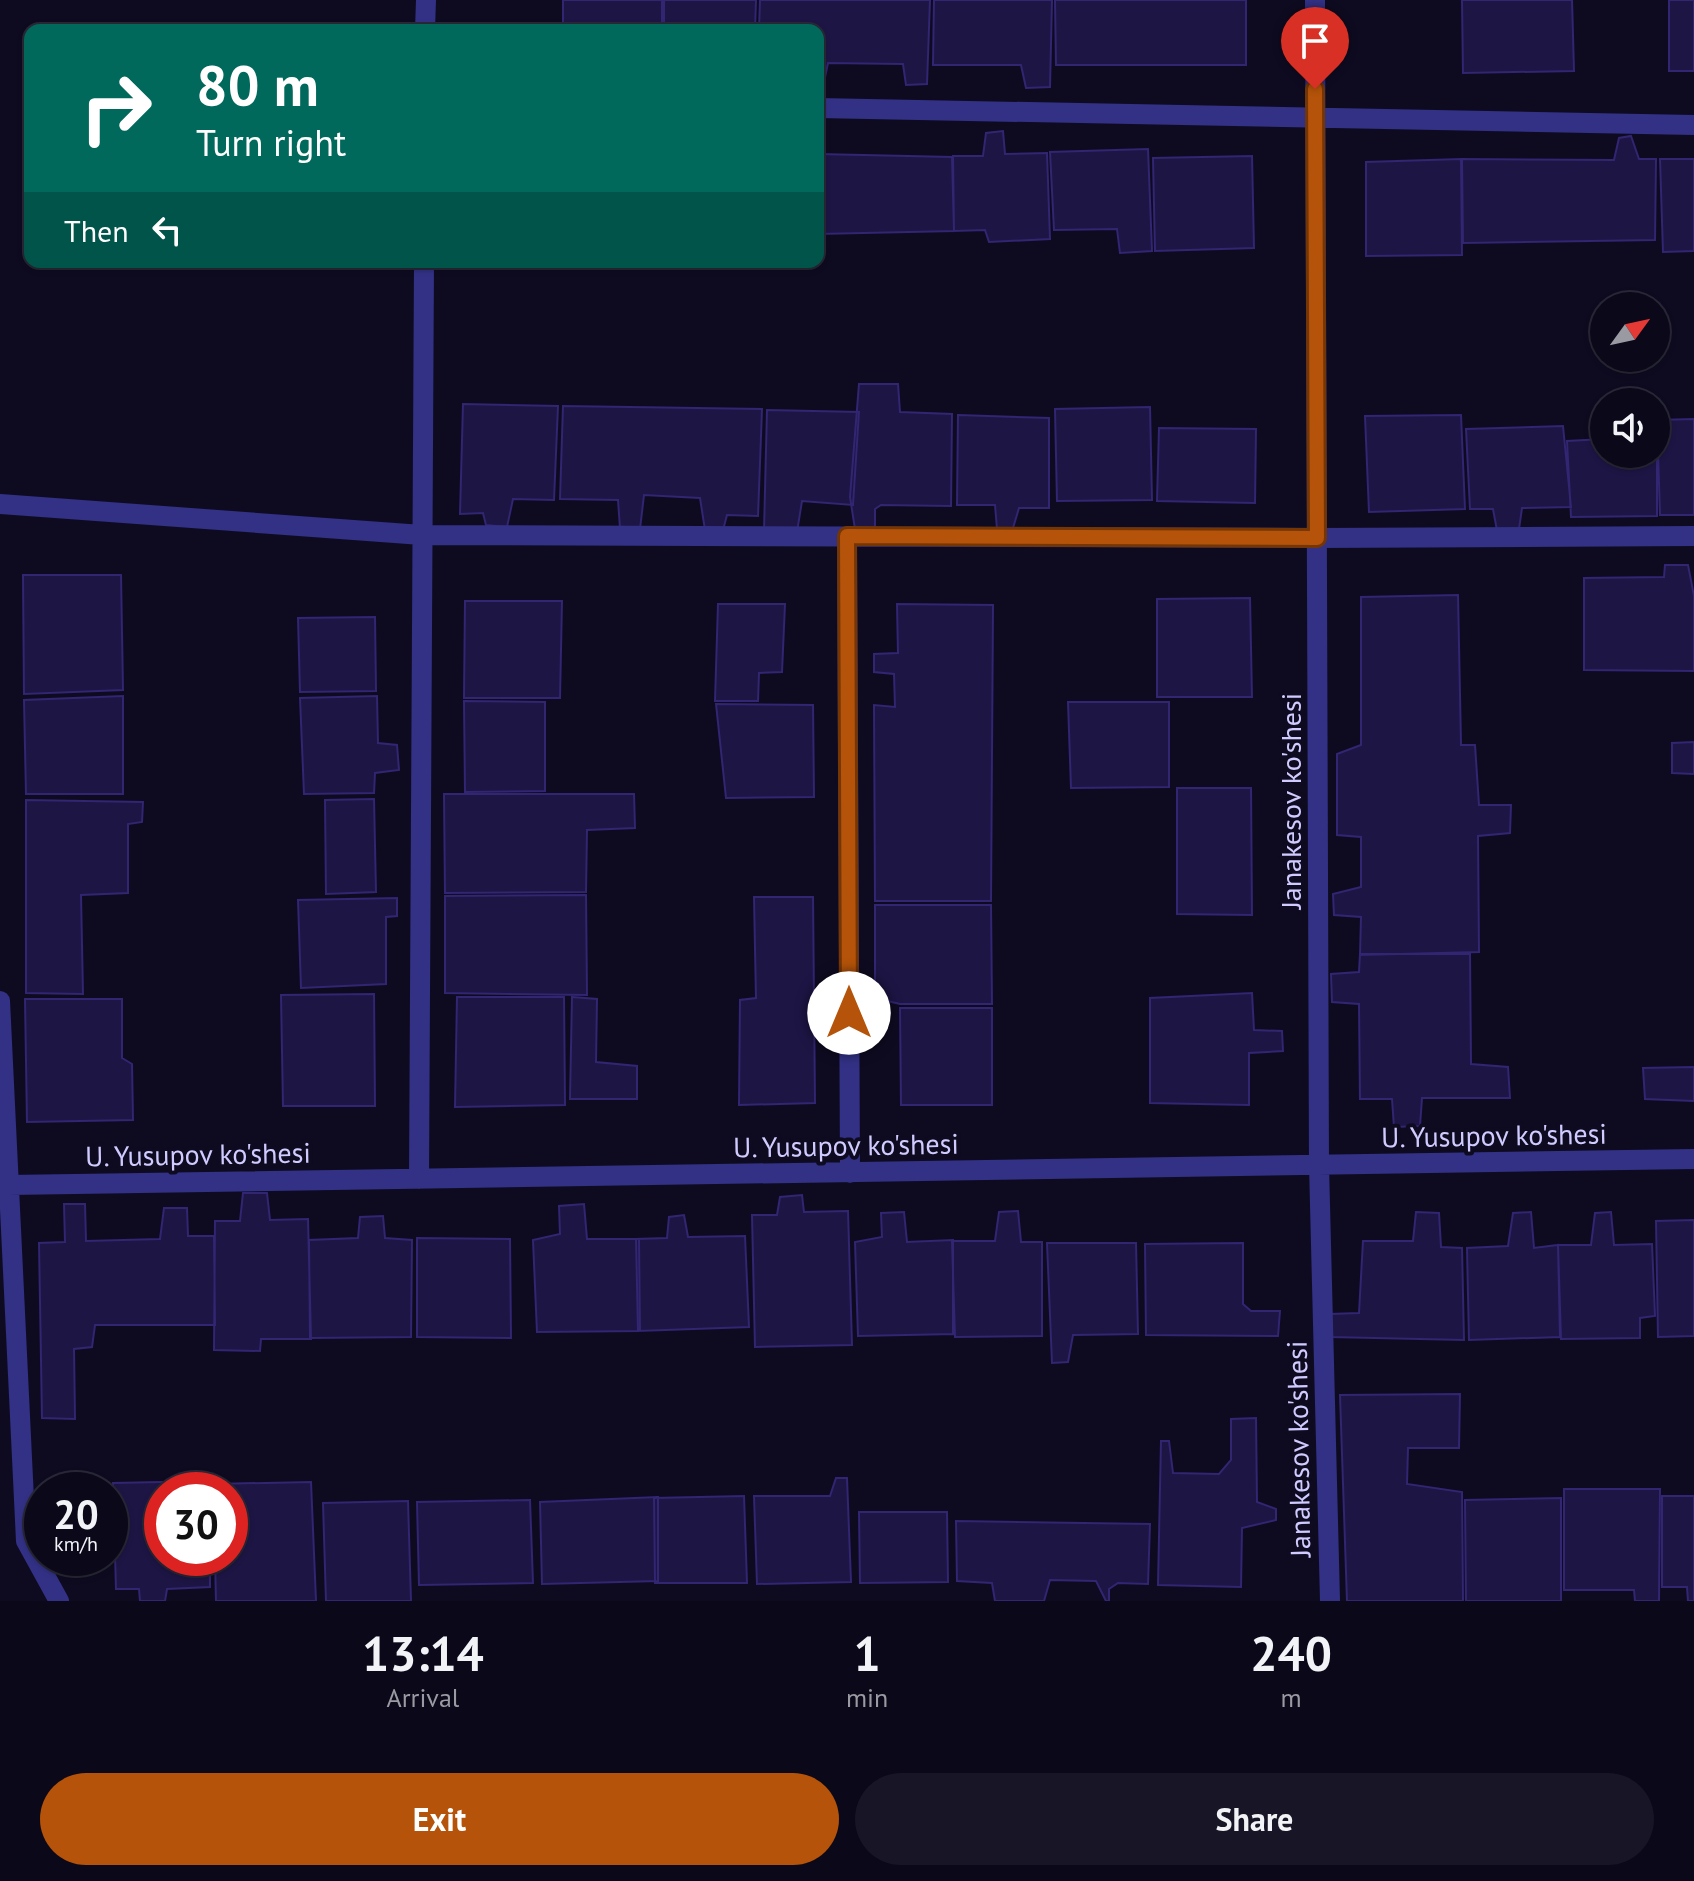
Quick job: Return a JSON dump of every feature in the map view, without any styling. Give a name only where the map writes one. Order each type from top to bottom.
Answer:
[{"type":"street","points":[[425,24],[426,0]]},
{"type":"street","name":"Janakesov ko'shesi","points":[[1315,0],[1319,1165],[1330,1601]]},
{"type":"street","points":[[824,108],[1694,125]]},
{"type":"street","points":[[419,1179],[424,268]]},
{"type":"street","points":[[0,504],[422,535],[1694,536]]},
{"type":"street","points":[[847,536],[850,1173]]},
{"type":"street","points":[[0,1001],[4,1187],[26,1541],[59,1601]]},
{"type":"street","name":"U. Yusupov ko'shesi","points":[[4,1187],[1694,1159]]},
{"type":"building","points":[[563,0],[662,0],[662,24],[563,24]]},
{"type":"building","points":[[664,0],[756,0],[755,24],[664,24]]},
{"type":"building","points":[[760,0],[930,0],[927,84],[906,85],[903,64],[828,63],[824,82],[824,24],[759,24]]},
{"type":"building","points":[[934,0],[1052,0],[1050,87],[1026,88],[1021,65],[933,65]]},
{"type":"building","points":[[1055,0],[1246,0],[1246,65],[1056,65]]},
{"type":"building","points":[[1462,0],[1572,0],[1574,71],[1463,73]]},
{"type":"building","points":[[1669,0],[1694,0],[1694,71],[1669,71]]},
{"type":"building","points":[[1003,131],[1005,154],[1047,153],[1050,239],[989,242],[985,230],[954,231],[953,156],[983,156],[986,133]]},
{"type":"building","points":[[1631,136],[1639,159],[1656,159],[1655,240],[1463,243],[1462,159],[1614,160],[1619,138]]},
{"type":"building","points":[[1148,149],[1152,251],[1120,253],[1117,229],[1054,230],[1050,152]]},
{"type":"building","points":[[824,154],[952,157],[954,231],[824,234]]},
{"type":"building","points":[[1252,156],[1254,248],[1155,251],[1153,158]]},
{"type":"building","points":[[1461,159],[1462,255],[1366,256],[1366,162]]},
{"type":"building","points":[[1660,159],[1694,159],[1694,251],[1663,252]]},
{"type":"building","points":[[859,384],[898,384],[900,412],[952,414],[951,506],[881,505],[875,509],[875,529],[855,529],[850,497]]},
{"type":"building","points":[[463,404],[558,406],[554,500],[513,499],[507,527],[486,525],[483,513],[460,514]]},
{"type":"building","points":[[563,406],[762,409],[758,516],[727,515],[723,530],[705,530],[700,498],[644,495],[640,529],[620,528],[618,500],[560,499]]},
{"type":"building","points":[[1150,407],[1152,500],[1057,501],[1055,409]]},
{"type":"building","points":[[767,410],[859,412],[853,505],[802,501],[797,532],[764,531]]},
{"type":"building","points":[[958,415],[1049,418],[1049,508],[1019,508],[1013,528],[997,529],[995,505],[957,505]]},
{"type":"building","points":[[1461,415],[1465,509],[1369,512],[1365,416]]},
{"type":"building","points":[[1694,419],[1694,515],[1660,515],[1659,468],[1670,468],[1670,420]]},
{"type":"building","points":[[1563,426],[1571,507],[1522,508],[1518,536],[1498,536],[1493,509],[1470,509],[1466,429]]},
{"type":"building","points":[[1159,428],[1256,429],[1255,503],[1157,501]]},
{"type":"building","points":[[1590,440],[1590,468],[1657,468],[1657,516],[1571,517],[1567,441]]},
{"type":"building","points":[[1665,565],[1688,565],[1694,596],[1694,671],[1584,670],[1584,578],[1664,577]]},
{"type":"building","points":[[23,575],[121,575],[123,690],[24,694]]},
{"type":"building","points":[[1458,595],[1461,745],[1475,745],[1479,805],[1511,805],[1510,833],[1478,836],[1479,952],[1360,955],[1361,917],[1334,915],[1333,894],[1361,887],[1361,837],[1337,835],[1337,754],[1361,745],[1361,597]]},
{"type":"building","points":[[1250,598],[1252,697],[1157,697],[1157,599]]},
{"type":"building","points":[[465,601],[562,601],[560,698],[464,698]]},
{"type":"building","points":[[718,604],[785,604],[782,672],[759,673],[758,701],[715,701]]},
{"type":"building","points":[[897,604],[993,605],[991,901],[875,901],[874,705],[895,707],[894,674],[874,672],[874,654],[898,653]]},
{"type":"building","points":[[375,617],[376,691],[300,692],[298,618]]},
{"type":"building","points":[[123,696],[123,794],[26,794],[24,700]]},
{"type":"building","points":[[377,696],[378,743],[397,745],[399,770],[375,773],[374,793],[304,794],[300,698]]},
{"type":"building","points":[[464,701],[545,702],[545,791],[465,792]]},
{"type":"building","points":[[1068,702],[1169,702],[1169,787],[1071,788]]},
{"type":"building","points":[[716,704],[813,705],[814,797],[726,798]]},
{"type":"building","points":[[1694,742],[1694,774],[1672,773],[1672,743]]},
{"type":"building","points":[[1177,788],[1251,788],[1252,915],[1177,914]]},
{"type":"building","points":[[444,794],[634,794],[635,828],[587,830],[586,892],[445,893]]},
{"type":"building","points":[[374,799],[376,892],[326,894],[325,800]]},
{"type":"building","points":[[26,800],[143,802],[142,822],[128,824],[128,893],[81,895],[83,994],[26,993]]},
{"type":"building","points":[[586,895],[587,995],[445,993],[445,896]]},
{"type":"building","points":[[754,897],[813,897],[815,1103],[739,1105],[740,1000],[756,998]]},
{"type":"building","points":[[397,898],[397,916],[386,917],[386,984],[301,988],[298,900]]},
{"type":"building","points":[[875,905],[991,905],[992,1004],[900,1004],[875,998]]},
{"type":"building","points":[[1360,954],[1470,954],[1471,1064],[1508,1067],[1510,1098],[1422,1098],[1420,1126],[1394,1127],[1392,1099],[1360,1099],[1359,1004],[1332,1002],[1331,974],[1359,972]]},
{"type":"building","points":[[1252,993],[1254,1030],[1282,1031],[1283,1051],[1249,1053],[1249,1105],[1150,1103],[1150,998]]},
{"type":"building","points":[[374,994],[375,1106],[283,1106],[281,995]]},
{"type":"building","points":[[457,997],[564,997],[565,1105],[455,1107]]},
{"type":"building","points":[[572,997],[597,999],[596,1062],[637,1066],[637,1099],[570,1099]]},
{"type":"building","points":[[25,999],[122,999],[122,1058],[132,1064],[133,1120],[27,1122]]},
{"type":"building","points":[[900,1008],[992,1008],[992,1105],[901,1105]]},
{"type":"building","points":[[1694,1067],[1694,1101],[1645,1099],[1643,1068]]},
{"type":"building","points":[[243,1193],[267,1193],[270,1220],[308,1219],[311,1339],[261,1339],[260,1351],[214,1350],[215,1221],[240,1221]]},
{"type":"building","points":[[802,1195],[804,1212],[848,1211],[852,1345],[755,1347],[752,1215],[777,1215],[780,1197]]},
{"type":"building","points":[[64,1204],[85,1204],[86,1241],[160,1239],[164,1208],[187,1208],[188,1236],[214,1236],[215,1325],[95,1325],[92,1347],[74,1349],[75,1419],[42,1418],[39,1243],[65,1242]]},
{"type":"building","points":[[584,1204],[587,1239],[639,1239],[640,1331],[537,1332],[533,1240],[560,1234],[559,1206]]},
{"type":"building","points":[[1018,1211],[1021,1242],[1042,1242],[1042,1336],[955,1337],[952,1241],[995,1241],[999,1212]]},
{"type":"building","points":[[904,1212],[907,1242],[953,1240],[953,1334],[858,1336],[855,1242],[882,1237],[881,1213]]},
{"type":"building","points":[[1416,1212],[1439,1213],[1441,1247],[1462,1248],[1464,1340],[1331,1337],[1330,1314],[1359,1313],[1363,1241],[1413,1241]]},
{"type":"building","points":[[1531,1212],[1534,1248],[1558,1245],[1560,1337],[1469,1340],[1467,1248],[1508,1246],[1513,1213]]},
{"type":"building","points":[[1611,1212],[1614,1245],[1652,1244],[1655,1316],[1640,1318],[1640,1338],[1561,1339],[1558,1245],[1591,1245],[1595,1213]]},
{"type":"building","points":[[684,1215],[688,1237],[745,1236],[749,1327],[638,1331],[636,1239],[667,1238],[669,1217]]},
{"type":"building","points":[[383,1216],[385,1238],[412,1240],[411,1337],[310,1338],[309,1240],[358,1238],[360,1217]]},
{"type":"building","points":[[1694,1220],[1694,1336],[1658,1337],[1656,1221]]},
{"type":"building","points":[[417,1238],[510,1239],[511,1338],[417,1337]]},
{"type":"building","points":[[1047,1243],[1136,1243],[1138,1334],[1073,1335],[1068,1362],[1052,1363]]},
{"type":"building","points":[[1243,1243],[1243,1304],[1251,1311],[1280,1311],[1278,1336],[1146,1335],[1145,1244]]},
{"type":"building","points":[[1460,1394],[1459,1448],[1408,1448],[1407,1484],[1462,1492],[1463,1601],[1347,1601],[1340,1395]]},
{"type":"building","points":[[1256,1418],[1257,1502],[1276,1509],[1276,1520],[1242,1528],[1241,1587],[1158,1585],[1161,1441],[1169,1441],[1173,1473],[1219,1474],[1231,1460],[1231,1419]]},
{"type":"building","points":[[836,1478],[847,1478],[851,1582],[757,1584],[754,1496],[830,1496]]},
{"type":"building","points":[[144,1482],[144,1576],[210,1576],[210,1587],[167,1589],[165,1601],[140,1601],[139,1589],[116,1589],[116,1576],[128,1576],[128,1483]]},
{"type":"building","points":[[311,1482],[316,1601],[216,1601],[215,1576],[248,1576],[248,1483]]},
{"type":"building","points":[[1564,1489],[1660,1489],[1659,1601],[1635,1601],[1634,1590],[1564,1590]]},
{"type":"building","points":[[744,1496],[747,1583],[655,1583],[654,1498]]},
{"type":"building","points":[[1662,1496],[1694,1496],[1694,1601],[1688,1601],[1687,1587],[1662,1587]]},
{"type":"building","points":[[658,1497],[658,1581],[542,1584],[540,1502]]},
{"type":"building","points":[[1561,1498],[1561,1601],[1466,1601],[1465,1500]]},
{"type":"building","points":[[530,1500],[533,1583],[419,1585],[417,1502]]},
{"type":"building","points":[[408,1501],[411,1601],[326,1601],[323,1503]]},
{"type":"building","points":[[859,1512],[947,1512],[948,1582],[860,1583]]},
{"type":"building","points":[[956,1521],[1150,1524],[1148,1584],[1118,1583],[1109,1589],[1109,1601],[1106,1601],[1096,1581],[1050,1580],[1044,1601],[995,1601],[992,1583],[957,1581]]},
{"type":"route","points":[[849,1013],[847,536],[1317,538],[1315,89]]}]
